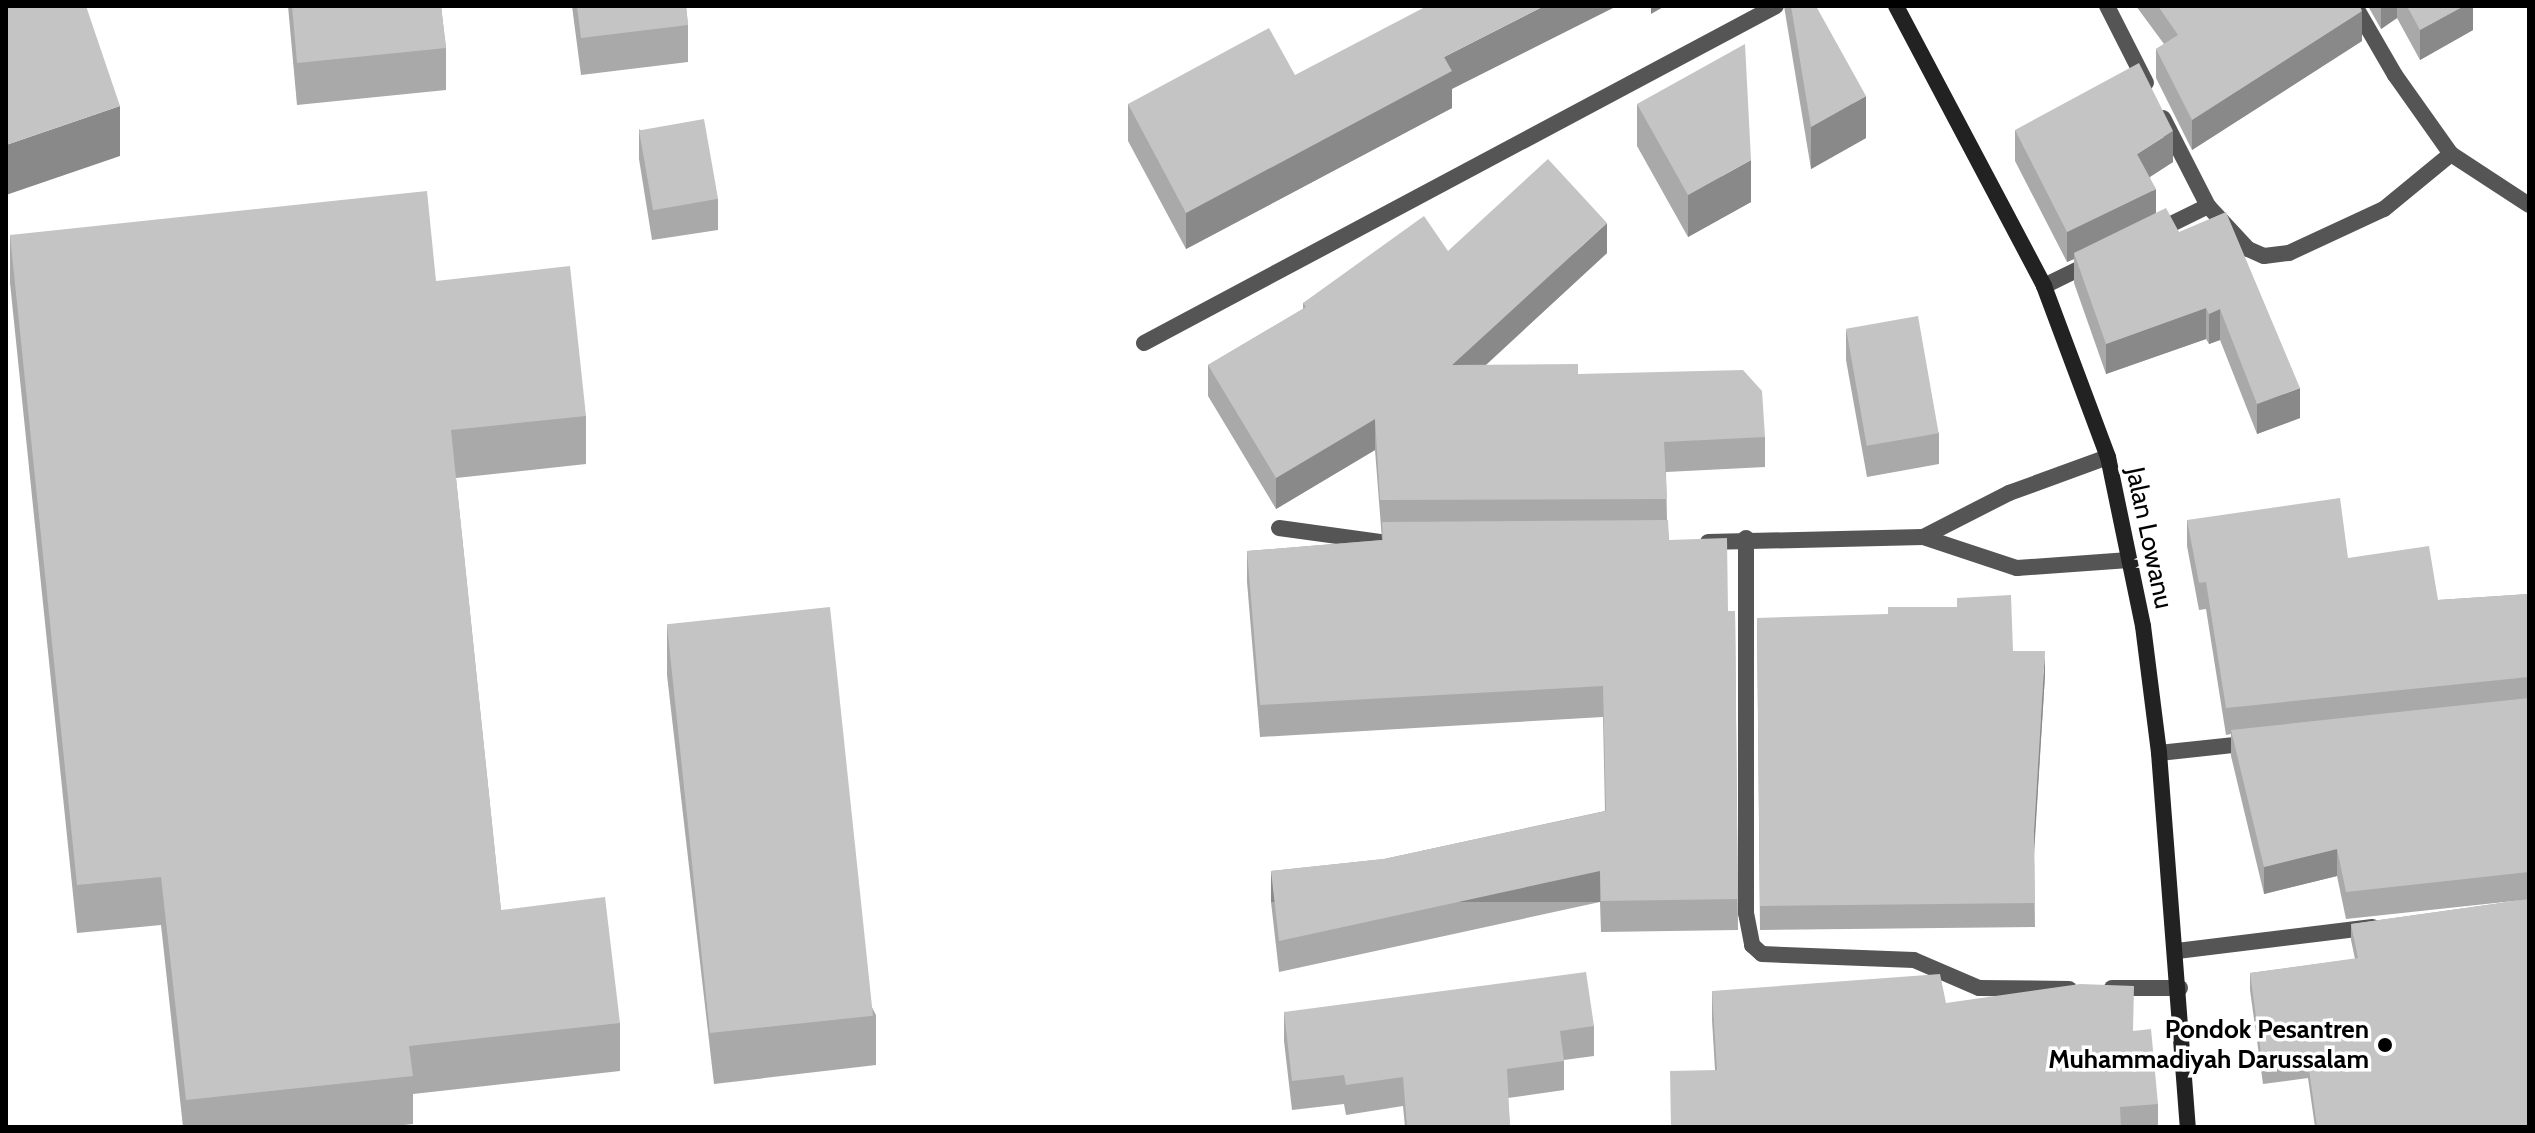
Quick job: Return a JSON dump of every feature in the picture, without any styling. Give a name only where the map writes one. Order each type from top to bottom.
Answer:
[{"type":"main road","name":"Jalan Lowanu","points":[[1896,6],[2044,286],[2108,457],[2129,560],[2159,753],[2180,988],[2188,1127]]},
{"type":"street","points":[[1144,343],[1776,6]]},
{"type":"street","points":[[2107,6],[2208,206],[2248,249],[2277,256],[2384,209],[2451,154]]},
{"type":"street","points":[[2355,6],[2395,75],[2451,154],[2529,205]]},
{"type":"street","points":[[2139,240],[2208,206]]},
{"type":"street","points":[[2044,286],[2112,253]]},
{"type":"street","points":[[1923,537],[2009,493],[2108,457]]},
{"type":"street","points":[[1279,528],[1410,544]]},
{"type":"street","points":[[1686,542],[1746,538],[1923,537],[2017,568],[2129,560]]},
{"type":"street","points":[[1746,538],[1746,913],[1752,945],[1762,954],[1914,960],[1979,988],[2180,988]]},
{"type":"street","points":[[2159,753],[2267,742]]},
{"type":"street","points":[[2177,951],[2387,925]]},
{"type":"building","points":[[6,6],[86,6],[120,106],[6,145]]},
{"type":"building","points":[[292,6],[441,6],[446,48],[297,63]]},
{"type":"building","points":[[577,6],[686,6],[688,25],[581,38]]},
{"type":"building","points":[[1427,6],[1544,6],[1444,57],[1452,71],[1186,213],[1128,104],[1269,28],[1295,75]]},
{"type":"building","points":[[1791,6],[1816,6],[1866,96],[1811,127]]},
{"type":"building","points":[[2158,6],[2360,6],[2362,11],[2192,120],[2156,49],[2178,35]]},
{"type":"building","points":[[2407,6],[2464,6],[2420,30]]},
{"type":"building","points":[[1745,44],[1751,160],[1688,195],[1637,104]]},
{"type":"building","points":[[2139,63],[2173,131],[2137,154],[2156,189],[2067,232],[2015,130]]},
{"type":"building","points":[[704,119],[718,199],[653,210],[639,130]]},
{"type":"building","points":[[1548,159],[1607,223],[1452,365],[1578,364],[1578,374],[1743,370],[1762,391],[1765,437],[1664,442],[1667,499],[1380,500],[1375,419],[1276,478],[1208,365],[1306,307],[1303,303],[1424,216],[1448,251]]},
{"type":"building","points":[[427,191],[436,281],[570,266],[586,416],[451,430],[501,910],[605,897],[620,1023],[409,1046],[413,1076],[186,1100],[161,877],[77,885],[10,235]]},
{"type":"building","points":[[2166,208],[2179,232],[2226,212],[2300,388],[2257,404],[2220,309],[2209,314],[2206,308],[2106,344],[2074,253]]},
{"type":"building","points":[[1918,316],[1939,433],[1867,446],[1846,329]]},
{"type":"building","points":[[2340,498],[2348,558],[2429,546],[2438,600],[2529,594],[2529,677],[2226,708],[2206,582],[2199,583],[2187,520]]},
{"type":"building","points":[[1668,520],[1669,540],[1727,538],[1728,611],[1735,611],[1738,899],[1601,901],[1600,871],[1279,941],[1271,871],[1384,859],[1606,811],[1603,686],[1260,705],[1247,551],[1383,540],[1382,522]]},
{"type":"building","points":[[2011,595],[2013,651],[2045,651],[2034,831],[2035,903],[1760,906],[1757,618],[1888,614],[1888,607],[1957,607],[1957,598]]},
{"type":"building","points":[[830,607],[873,1016],[710,1033],[667,624]]},
{"type":"building","points":[[2529,698],[2529,872],[2346,892],[2337,849],[2264,867],[2231,730]]},
{"type":"building","name":"Pondok Pesantren Muhammadiyah Darussalam","points":[[2529,899],[2529,1127],[2317,1127],[2308,1062],[2263,1068],[2250,973],[2358,958],[2351,924]]},
{"type":"building","points":[[1586,972],[1594,1026],[1560,1031],[1564,1061],[1507,1069],[1510,1127],[1407,1127],[1403,1077],[1346,1085],[1344,1075],[1292,1081],[1284,1012]]},
{"type":"building","points":[[1940,974],[1946,1003],[2080,984],[2134,986],[2133,1031],[2151,1029],[2158,1104],[2120,1107],[2121,1127],[1671,1127],[1670,1071],[1717,1070],[1712,991]]},
{"type":"place","name":"Pondok Pesantren Muhammadiyah Darussalam","points":[[2385,1045]]}]
